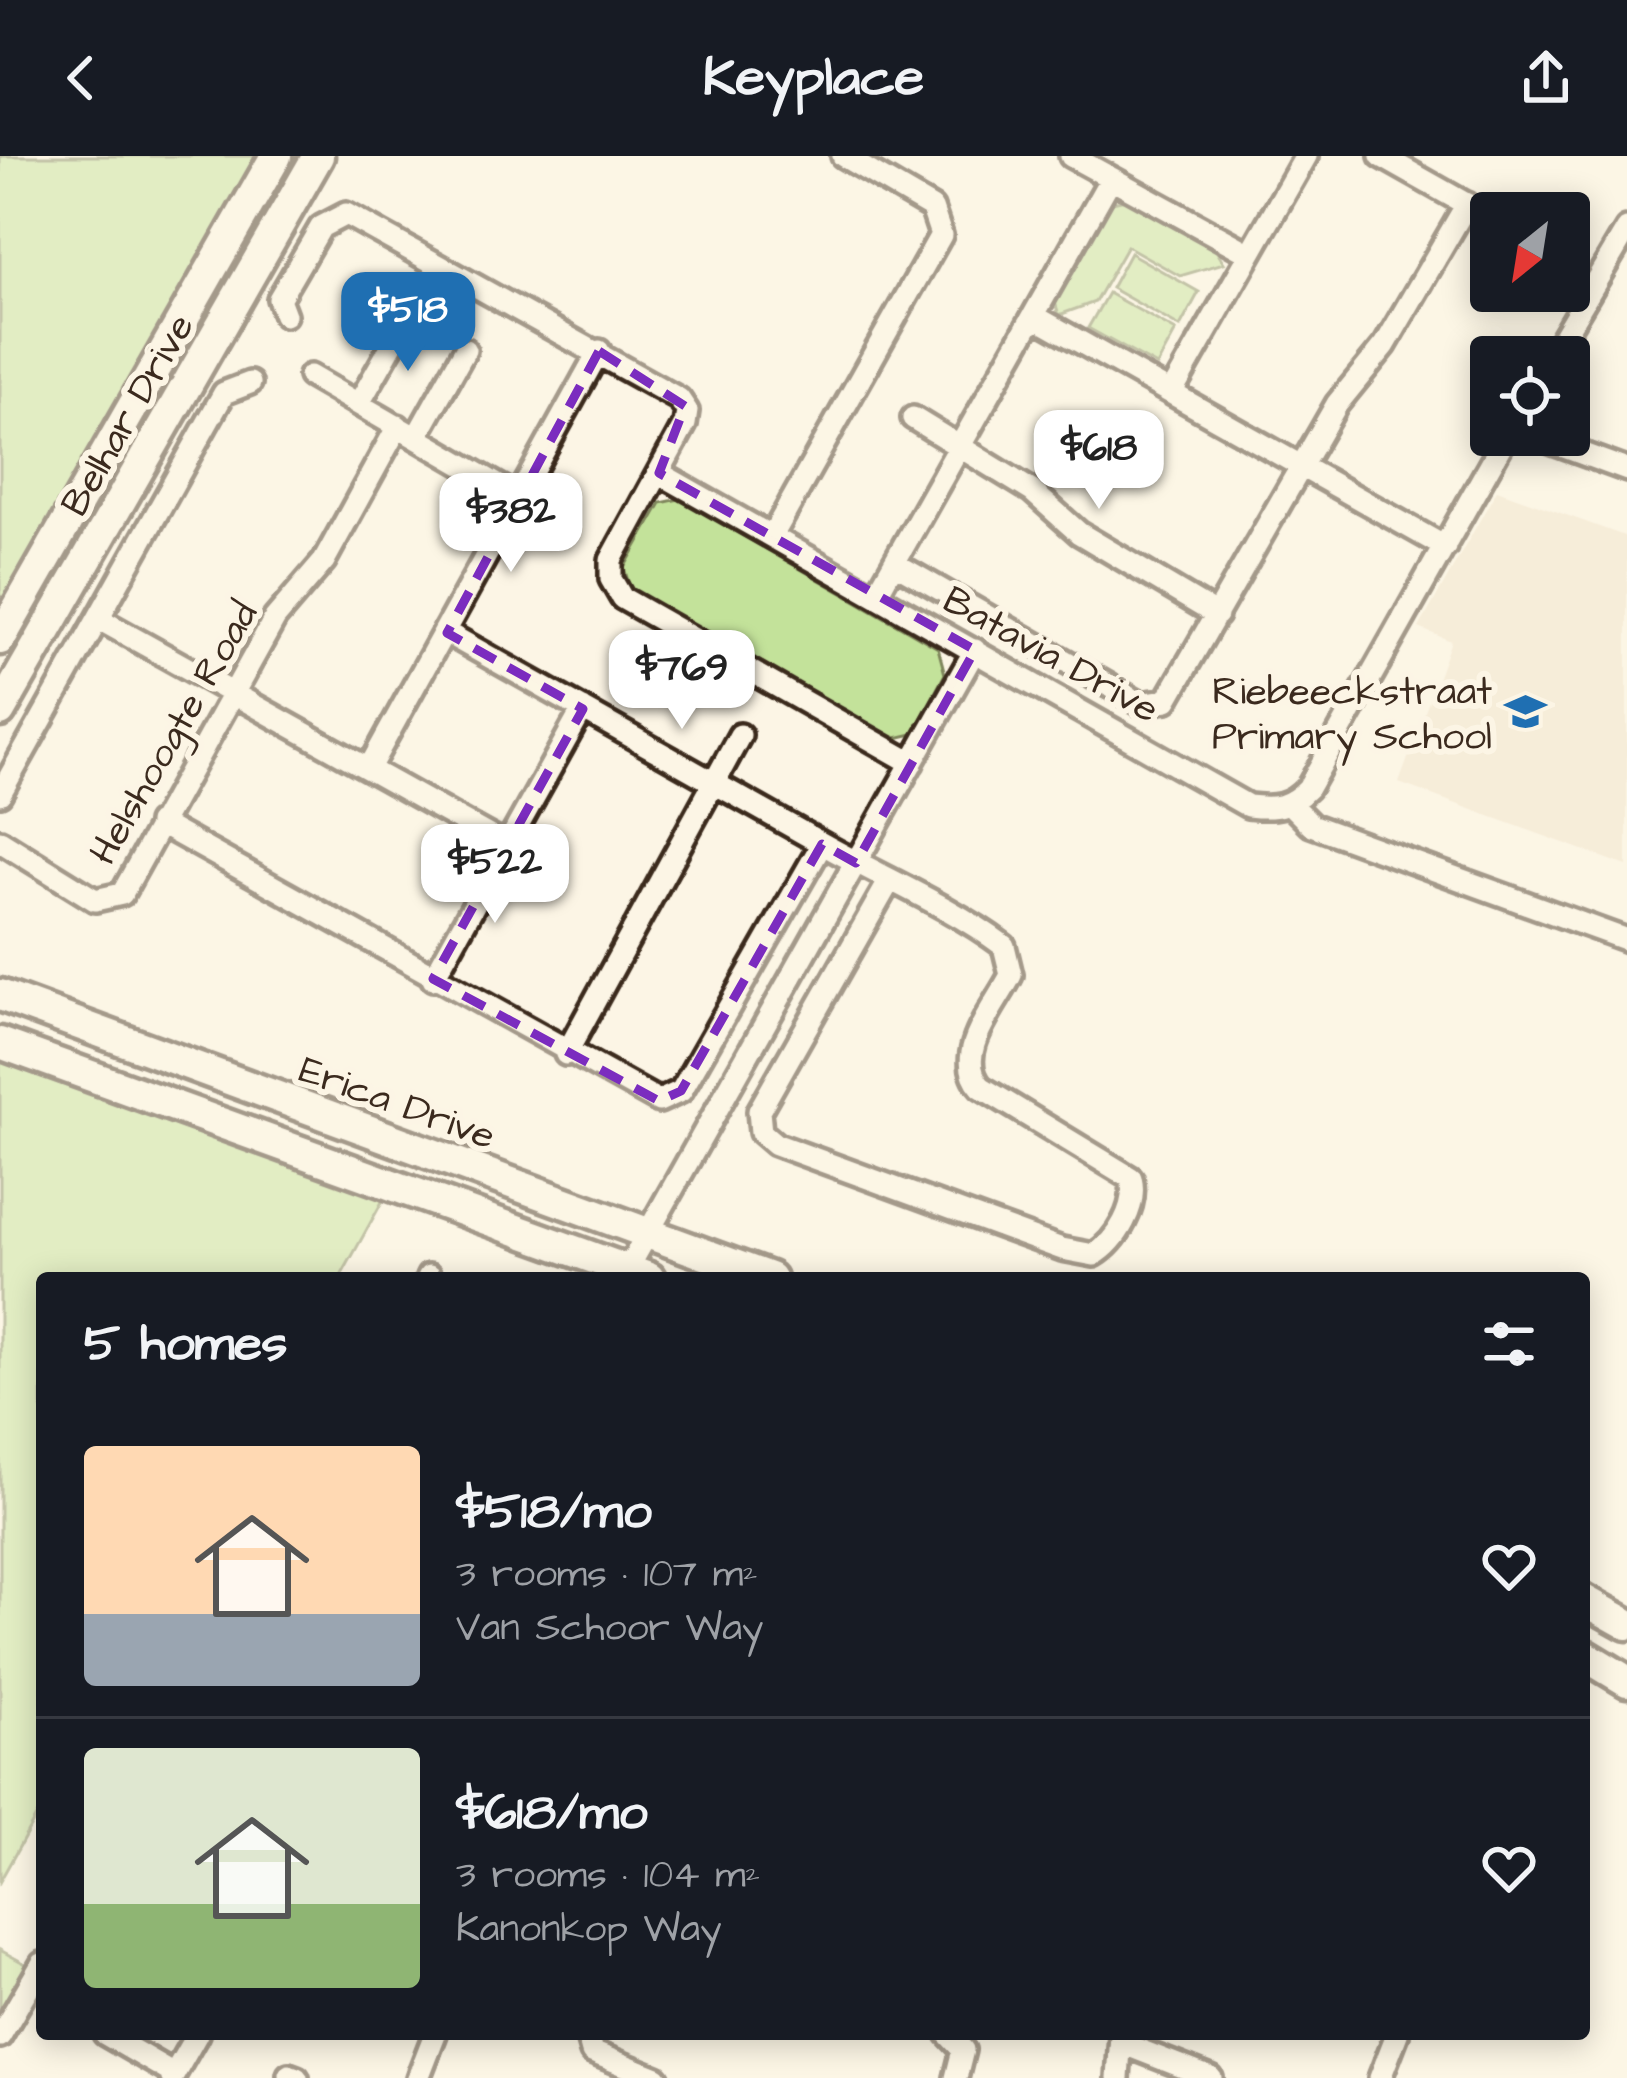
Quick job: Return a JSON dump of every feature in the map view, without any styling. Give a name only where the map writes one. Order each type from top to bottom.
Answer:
[{"type":"main road","name":"Belhar Drive","points":[[0,640],[276,156]]},
{"type":"main road","name":"Belhar Drive","points":[[0,711],[317,156]]},
{"type":"main road","name":"Erica Drive","points":[[0,995],[753,1272]]},
{"type":"main road","name":"Erica Drive","points":[[0,1043],[625,1272]]},
{"type":"main road","points":[[1590,1603],[1627,1624]]},
{"type":"main road","points":[[1590,1659],[1627,1681]]},
{"type":"street","points":[[772,536],[941,235],[932,208],[842,156]]},
{"type":"street","points":[[1071,156],[1250,254]]},
{"type":"street","points":[[1171,393],[1306,156]]},
{"type":"street","points":[[1382,156],[1470,206]]},
{"type":"street","points":[[876,595],[1111,178]]},
{"type":"street","points":[[913,418],[1032,491],[1079,533],[1217,616],[1347,388],[1385,345],[1467,204]]},
{"type":"street","points":[[286,315],[279,298],[321,227],[346,214],[598,351],[685,406],[685,424],[611,560],[610,579],[622,598],[912,764]]},
{"type":"street","points":[[1563,336],[1627,229]]},
{"type":"street","points":[[1034,316],[1445,547]]},
{"type":"street","points":[[358,403],[408,317]]},
{"type":"street","name":"Helshoogte Road","points":[[0,842],[94,901],[110,901],[122,894],[275,618],[324,561],[465,350]]},
{"type":"street","points":[[369,768],[598,351]]},
{"type":"street","points":[[310,376],[520,498]]},
{"type":"street","name":"Belhar Drive","points":[[0,794],[224,393],[250,382]]},
{"type":"street","points":[[1496,456],[1308,788],[1291,805],[1311,825],[1627,940]]},
{"type":"street","points":[[1589,456],[1627,470]]},
{"type":"street","name":"Batavia Drive","points":[[659,472],[1248,806],[1291,805]]},
{"type":"street","name":"Batavia Drive","points":[[894,563],[1141,704],[1156,705],[1178,687],[1217,616]]},
{"type":"street","points":[[99,619],[507,846]]},
{"type":"street","points":[[447,633],[822,844],[890,880],[999,942],[1011,957],[1011,975],[971,1050],[975,1082],[1131,1178],[1132,1204],[1113,1238],[1094,1255],[1062,1250],[776,1144],[760,1132],[759,1111],[890,880]]},
{"type":"street","points":[[634,1272],[646,1234],[975,650]]},
{"type":"street","points":[[433,979],[583,709]]},
{"type":"street","points":[[566,1054],[740,735]]},
{"type":"street","points":[[159,823],[657,1101],[676,1096],[822,844]]},
{"type":"street","points":[[0,2036],[35,1994]]},
{"type":"street","points":[[115,2040],[173,2076],[194,2040]]},
{"type":"street","points":[[418,2078],[433,2040]]},
{"type":"street","points":[[589,2040],[592,2052],[657,2078]]},
{"type":"street","points":[[954,2040],[963,2050],[956,2078]]},
{"type":"street","points":[[1118,2078],[1122,2040]]},
{"type":"street","points":[[1124,2040],[1211,2078]]},
{"type":"street","points":[[1380,2078],[1395,2040]]},
{"type":"highlighted area","points":[[599,351],[685,406],[659,473],[975,650],[856,863],[822,844],[681,1091],[659,1101],[433,979],[583,709],[447,633]]},
{"type":"shaded area","name":"Riebeeckstraat Primary School","points":[[1497,490],[1627,537],[1627,866],[1399,783],[1451,641],[1419,628]]},
{"type":"green space","points":[[0,156],[256,156],[0,608]]},
{"type":"green space","points":[[1125,199],[1215,249],[1224,263],[1180,276],[1127,246],[1095,302],[1059,315],[1054,299],[1108,203]]},
{"type":"green space","points":[[1130,253],[1199,292],[1180,327],[1111,288]]},
{"type":"green space","points":[[1108,293],[1176,331],[1157,366],[1088,328]]},
{"type":"green space","points":[[679,499],[938,648],[945,674],[913,734],[892,739],[631,591],[624,568],[661,503]]},
{"type":"green space","points":[[0,1058],[383,1200],[343,1272],[36,1272],[36,1817],[0,1881]]},
{"type":"green space","points":[[0,1950],[33,1968],[0,2026]]},
{"type":"place","name":"Riebeeckstraat Primary School","points":[[1526,712]]}]
